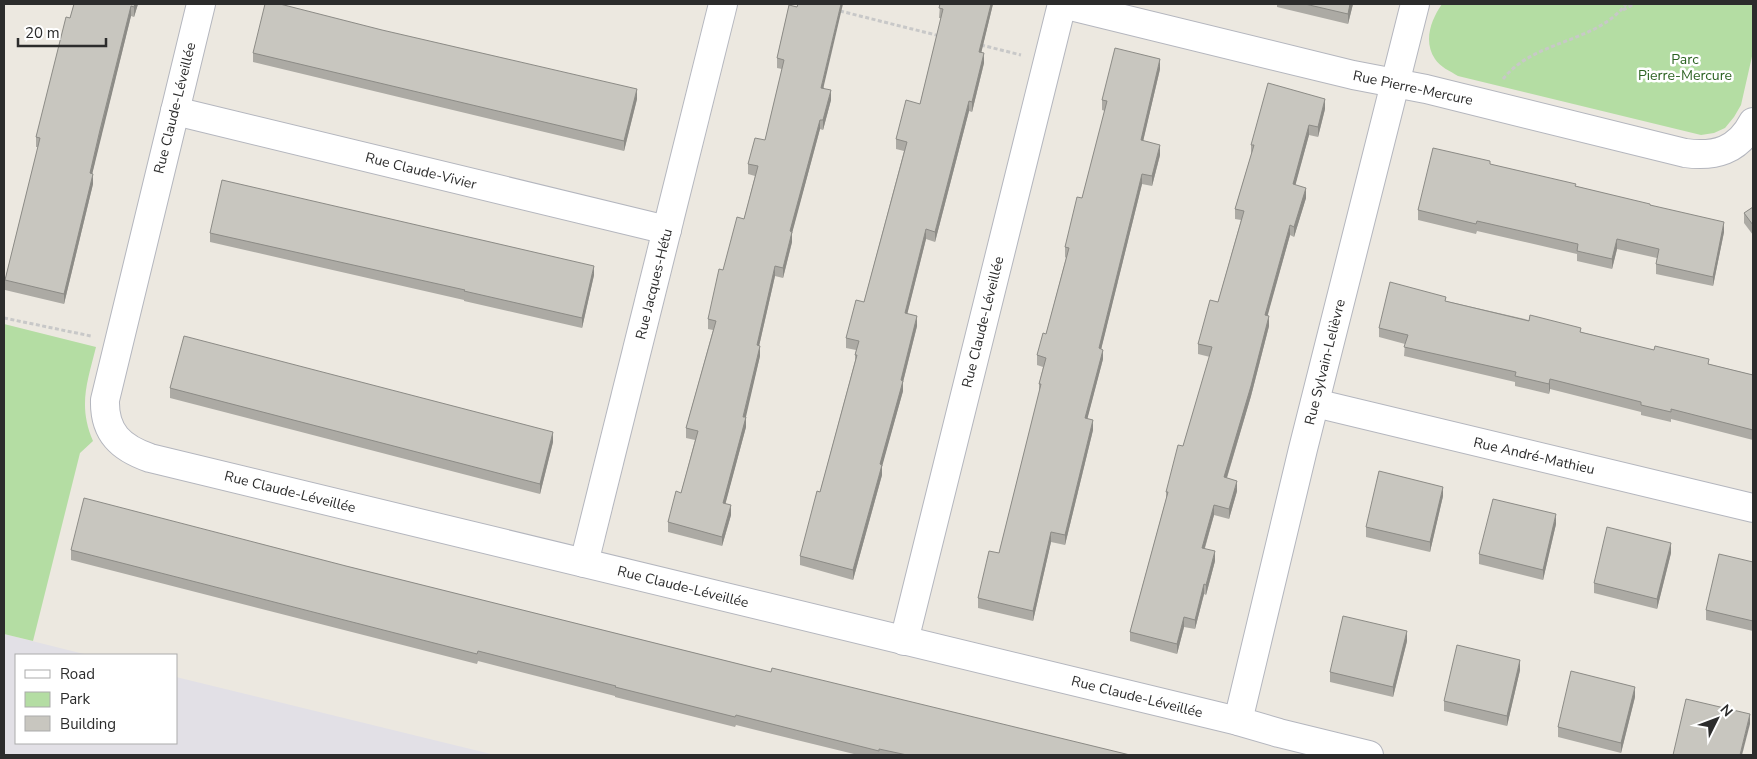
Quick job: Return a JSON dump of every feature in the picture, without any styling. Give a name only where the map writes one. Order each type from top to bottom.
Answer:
[{"type":"street","name":"Rue Claude-Léveillée","points":[[200,4],[107,391],[105,414],[108,427],[126,447],[150,458],[1238,721],[1369,755]]},
{"type":"street","name":"Rue Jacques-Hétu","points":[[584,563],[723,4]]},
{"type":"street","name":"Rue Claude-Léveillée","points":[[904,641],[1062,4]]},
{"type":"street","name":"Rue Pierre-Mercure","points":[[1062,4],[1685,153],[1698,155],[1712,154],[1726,150],[1739,142],[1753,122]]},
{"type":"street","name":"Rue Sylvain-Lelièvre","points":[[1238,721],[1314,402],[1415,4]]},
{"type":"street","name":"Rue Claude-Vivier","points":[[175,110],[667,230]]},
{"type":"street","name":"Rue André-Mathieu","points":[[1314,402],[1753,508]]},
{"type":"path","points":[[1620,12],[1626,4]]},
{"type":"path","points":[[1498,85],[1510,70],[1523,60],[1602,25],[1634,4]]},
{"type":"path","points":[[836,11],[940,36]]},
{"type":"path","points":[[978,45],[1026,56]]},
{"type":"path","points":[[4,318],[98,338]]},
{"type":"shaded area","points":[[4,634],[84,654],[15,654],[15,744],[178,744],[178,677],[495,755],[4,755]]},
{"type":"green space","name":"Parc Pierre-Mercure","points":[[1442,4],[1753,4],[1753,52],[1741,105],[1725,128],[1714,133],[1701,135],[1458,76],[1437,62],[1429,45],[1432,24]]},
{"type":"green space","points":[[4,324],[96,347],[85,394],[86,417],[93,441],[80,453],[33,641],[4,634]]},
{"type":"building","points":[[74,4],[135,4],[134,7],[131,6],[100,130],[90,173],[93,174],[64,294],[5,280],[40,138],[36,137],[66,17],[70,18]]},
{"type":"building","points":[[265,4],[280,4],[382,30],[637,89],[624,141],[253,53]]},
{"type":"building","points":[[798,4],[841,4],[821,88],[831,90],[823,120],[820,120],[790,231],[792,232],[783,268],[775,266],[757,345],[760,346],[743,417],[746,417],[723,503],[731,505],[722,537],[668,522],[676,491],[681,493],[698,431],[686,428],[716,321],[708,319],[719,269],[723,270],[737,217],[744,219],[758,166],[748,164],[755,138],[765,140],[784,60],[777,58],[789,5],[797,7]]},
{"type":"building","points":[[940,4],[991,4],[979,52],[984,53],[972,102],[969,101],[935,232],[926,229],[905,313],[917,316],[901,380],[903,381],[880,464],[882,465],[853,570],[800,556],[817,491],[820,492],[857,355],[855,355],[859,341],[846,338],[856,300],[864,302],[907,142],[896,139],[906,100],[920,104],[943,9],[939,8]]},
{"type":"building","points":[[1305,4],[1350,4],[1348,14]]},
{"type":"building","points":[[1115,48],[1160,59],[1141,140],[1160,145],[1152,176],[1142,174],[1099,348],[1103,350],[1085,418],[1093,420],[1065,535],[1051,532],[1033,611],[978,598],[989,551],[999,553],[1046,358],[1037,355],[1043,333],[1046,334],[1069,248],[1065,247],[1077,197],[1082,198],[1107,101],[1102,100]]},
{"type":"building","points":[[1268,83],[1325,99],[1318,127],[1309,125],[1293,184],[1306,188],[1294,227],[1290,225],[1265,315],[1269,316],[1251,386],[1224,477],[1237,481],[1229,509],[1214,505],[1202,548],[1215,551],[1206,585],[1204,584],[1195,620],[1184,617],[1177,644],[1130,632],[1168,492],[1166,492],[1178,445],[1183,446],[1212,347],[1198,344],[1210,300],[1218,302],[1244,211],[1235,209],[1254,145],[1251,145]]},
{"type":"building","points":[[1433,148],[1490,161],[1490,164],[1576,184],[1575,186],[1724,222],[1713,277],[1656,264],[1659,249],[1617,239],[1612,259],[1577,251],[1578,244],[1477,221],[1476,224],[1418,210]]},
{"type":"building","points":[[222,180],[594,266],[582,318],[210,233]]},
{"type":"building","points":[[1753,207],[1753,225],[1744,213]]},
{"type":"building","points":[[1390,282],[1446,297],[1445,301],[1529,321],[1530,315],[1581,328],[1580,332],[1654,350],[1655,346],[1709,359],[1708,364],[1753,375],[1753,430],[1671,409],[1671,412],[1641,405],[1641,402],[1550,379],[1549,384],[1515,376],[1516,372],[1404,347],[1408,335],[1379,328]]},
{"type":"building","points":[[184,336],[553,432],[540,484],[170,388]]},
{"type":"building","points":[[1379,471],[1443,487],[1430,542],[1366,527]]},
{"type":"building","points":[[84,498],[346,566],[771,672],[772,668],[1130,755],[907,755],[879,749],[879,751],[736,715],[735,717],[478,651],[477,654],[71,550]]},
{"type":"building","points":[[1493,499],[1556,514],[1543,570],[1479,554]]},
{"type":"building","points":[[1607,527],[1671,543],[1657,599],[1594,583]]},
{"type":"building","points":[[1719,554],[1753,562],[1753,621],[1706,610]]},
{"type":"building","points":[[1343,616],[1407,631],[1393,687],[1330,672]]},
{"type":"building","points":[[1457,645],[1520,660],[1507,716],[1444,701]]},
{"type":"building","points":[[1571,671],[1635,687],[1621,743],[1558,727]]},
{"type":"building","points":[[1686,699],[1750,714],[1740,755],[1673,755]]}]
